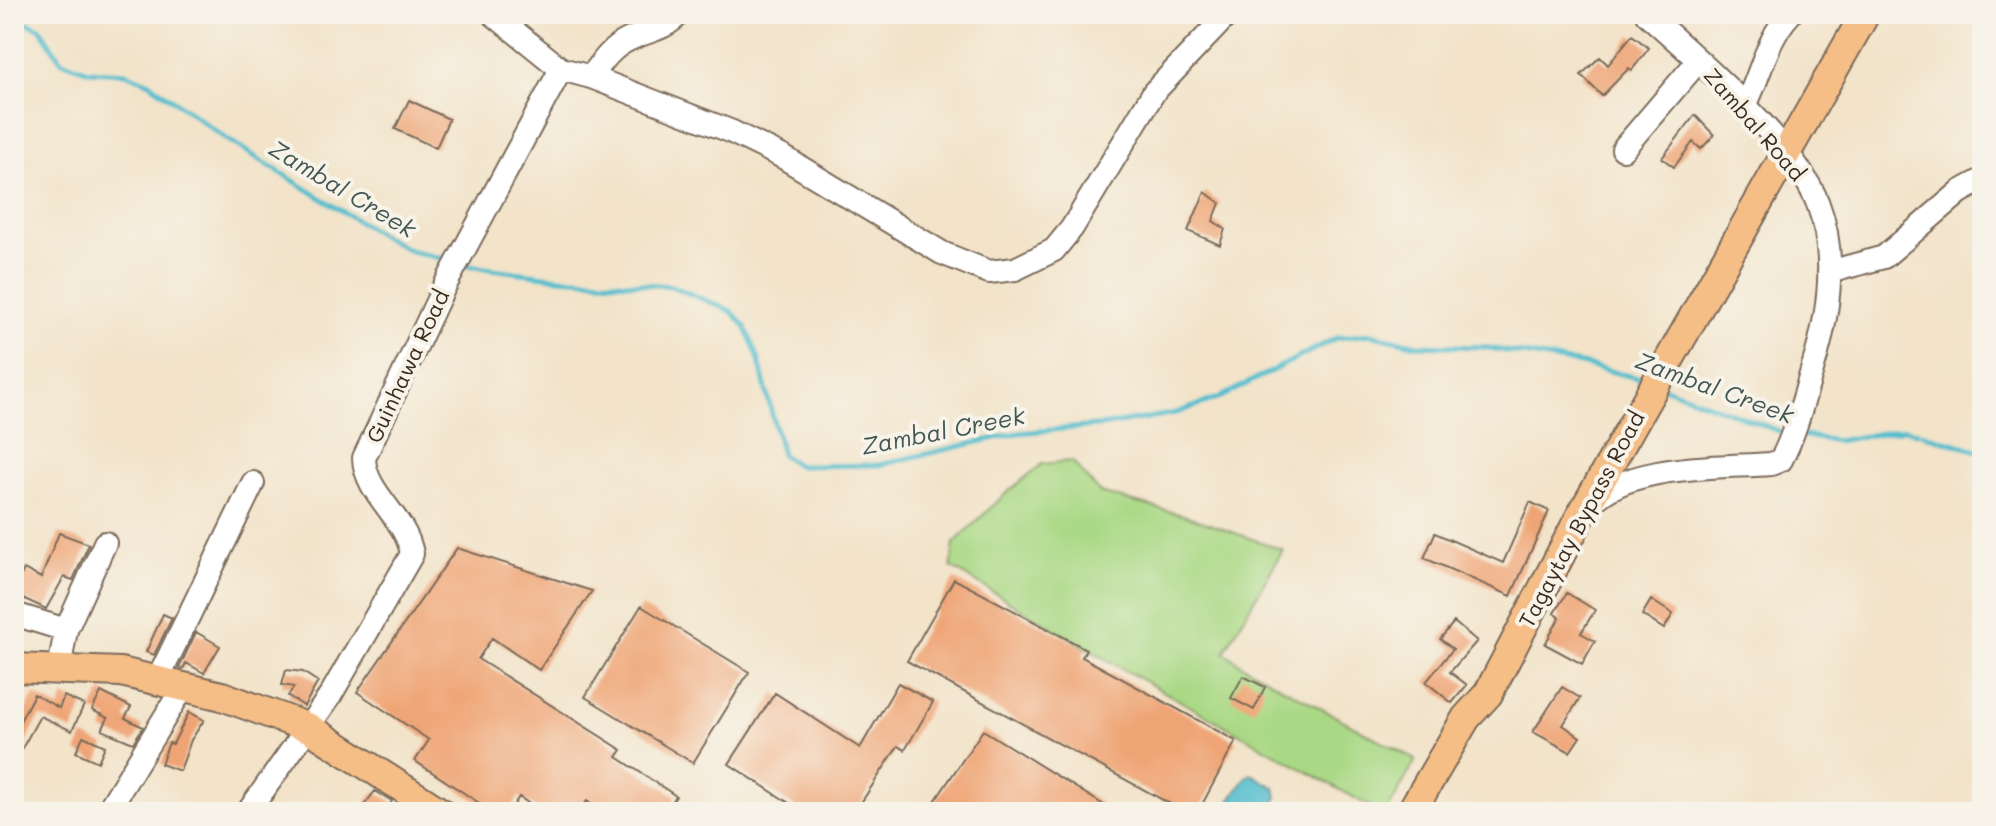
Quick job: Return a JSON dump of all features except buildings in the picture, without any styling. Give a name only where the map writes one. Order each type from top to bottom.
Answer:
[{"type":"main road","name":"Tagaytay Bypass Road","points":[[1411,812],[1466,718],[1488,694],[1579,519],[1722,269],[1784,152],[1865,14]]},
{"type":"main road","points":[[14,668],[121,672],[222,696],[309,728],[440,812]]},
{"type":"street","points":[[493,14],[561,69],[591,77],[730,131],[783,157],[942,253],[989,272],[1015,269],[1054,250],[1072,228],[1154,92],[1228,14]]},
{"type":"street","points":[[591,77],[629,38],[668,26],[679,14]]},
{"type":"street","name":"Zambal Road","points":[[1579,519],[1595,500],[1620,483],[1672,472],[1774,464],[1781,460],[1825,322],[1829,272],[1819,206],[1811,188],[1745,106],[1647,14]]},
{"type":"street","points":[[1745,106],[1760,75],[1772,37],[1790,14]]},
{"type":"street","points":[[1623,149],[1698,61]]},
{"type":"street","name":"Guinhawa Road","points":[[248,812],[309,728],[371,631],[412,554],[409,536],[367,475],[364,458],[442,291],[561,69]]},
{"type":"street","points":[[1829,272],[1884,257],[1960,192],[1982,180]]},
{"type":"street","points":[[107,812],[171,683],[253,483]]},
{"type":"street","points":[[59,669],[66,630],[105,543]]},
{"type":"street","points":[[14,614],[66,630]]},
{"type":"green space","points":[[1072,461],[1100,493],[1190,517],[1283,550],[1224,652],[1245,667],[1416,760],[1387,812],[1380,812],[1112,663],[951,567],[954,543],[1003,496],[1042,464]]},
{"type":"water","points":[[1252,774],[1275,788],[1277,797],[1269,812],[1234,812],[1229,803],[1247,776]]},
{"type":"waterway","name":"Zambal Creek","points":[[14,18],[40,28],[61,61],[89,71],[126,73],[150,83],[225,138],[382,236],[411,251],[453,261]]},
{"type":"waterway","name":"Zambal Creek","points":[[462,265],[560,278],[671,286],[731,311],[745,326],[758,357],[782,455],[799,466],[878,465],[1018,433],[1107,425],[1176,413],[1221,397],[1336,338],[1370,334],[1417,345],[1483,347],[1581,364],[1646,380]]},
{"type":"waterway","name":"Zambal Creek","points":[[1663,387],[1784,433]]},
{"type":"waterway","name":"Zambal Creek","points":[[1798,435],[1837,441],[1905,429],[1982,452]]}]
